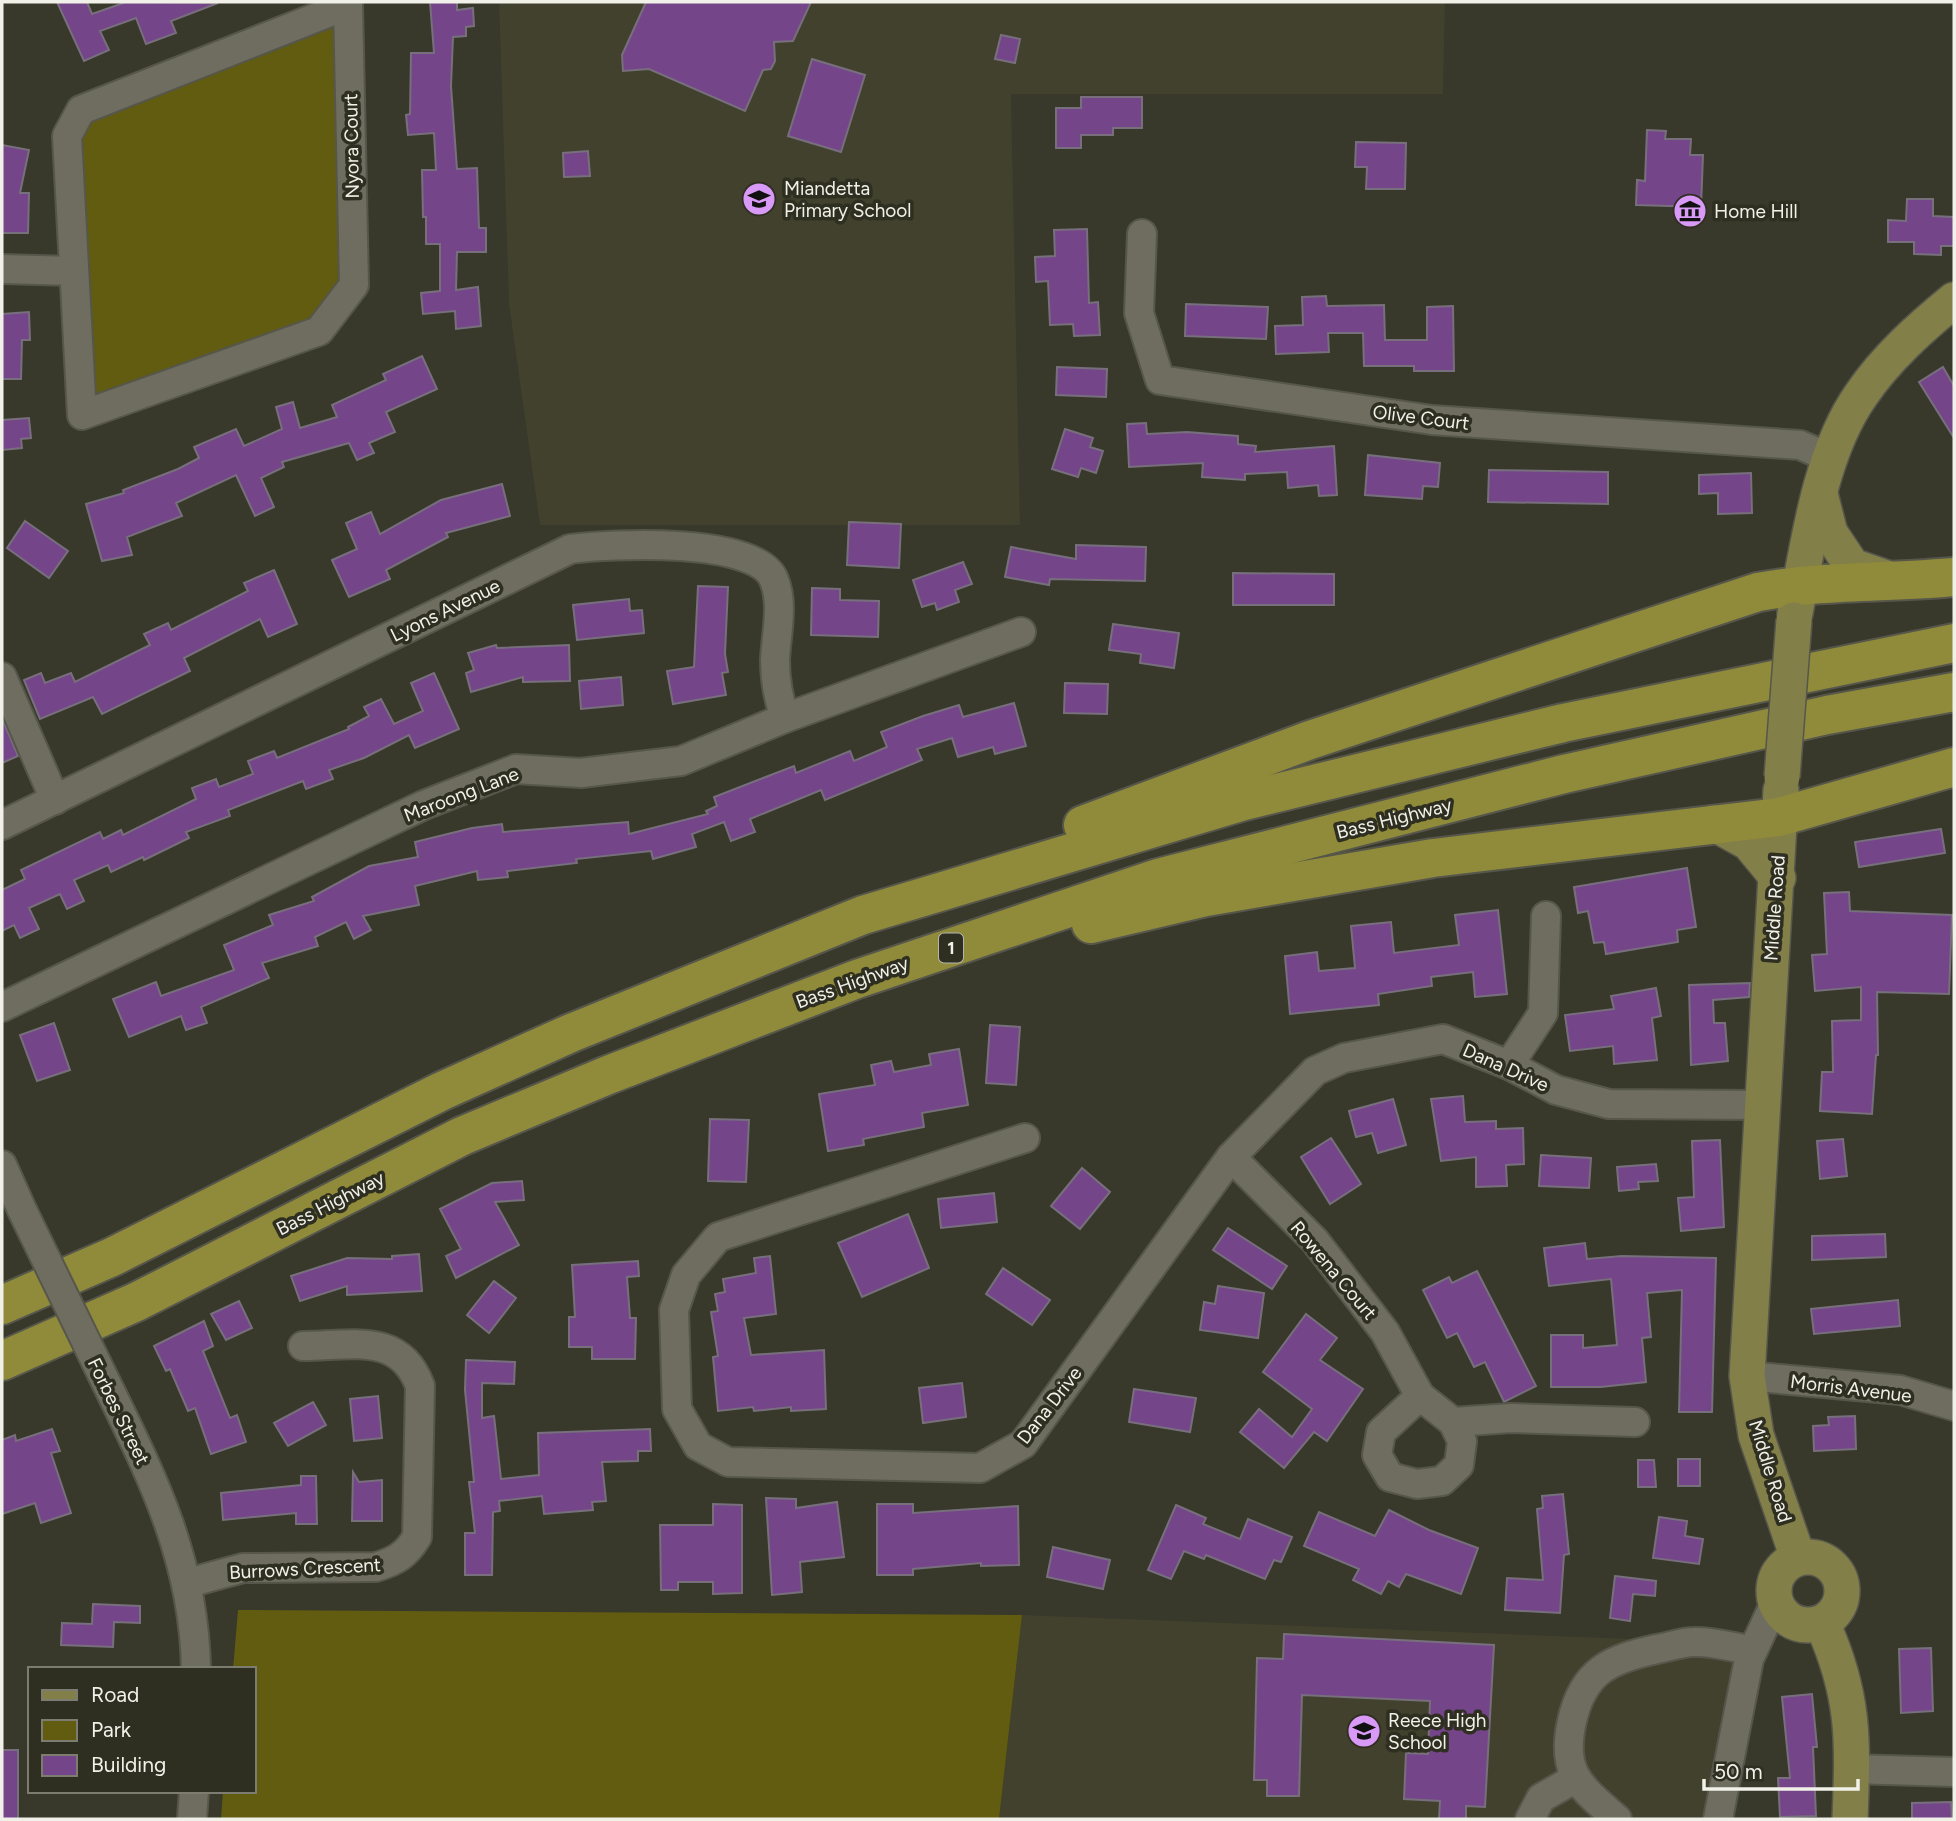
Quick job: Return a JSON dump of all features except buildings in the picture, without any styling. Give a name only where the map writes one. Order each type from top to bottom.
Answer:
[{"type":"highway","points":[[2,1305],[112,1257],[442,1091],[571,1033],[1054,836],[1310,740],[1758,592],[1797,602],[1898,582],[1954,577]]},
{"type":"highway","points":[[863,915],[1257,798],[1563,723],[1954,643]]},
{"type":"highway","name":"Bass Highway","points":[[2,1361],[136,1301],[462,1136],[608,1075],[857,979],[1158,878],[1564,774],[1827,715],[1954,692]]},
{"type":"highway","points":[[857,979],[1206,897],[1433,858],[1779,817],[1954,767]]},
{"type":"main road","name":"Middle Road","points":[[1798,1558],[1756,1435],[1747,1376],[1760,1105],[1779,817],[1797,602],[1830,458],[1860,396],[1891,357],[1954,300]]},
{"type":"main road","points":[[1820,494],[1830,533],[1852,566],[1898,582]]},
{"type":"main road","points":[[1713,823],[1749,843],[1777,878]]},
{"type":"main road","points":[[1798,1558],[1822,1560],[1838,1573],[1842,1585],[1839,1608],[1822,1623],[1807,1626],[1791,1622],[1775,1603],[1775,1580],[1782,1568],[1798,1558]]},
{"type":"main road","points":[[1822,1623],[1847,1690],[1852,1732],[1850,1819]]},
{"type":"street","name":"Nyora Court","points":[[348,5],[354,285],[319,331],[82,415],[74,271],[66,136],[81,110],[348,5]]},
{"type":"street","name":"Olive Court","points":[[1142,234],[1139,313],[1160,380],[1432,421],[1800,444],[1830,458]]},
{"type":"street","points":[[2,269],[74,271]]},
{"type":"street","name":"Lyons Avenue","points":[[2,825],[570,549],[611,544],[732,551],[759,564],[774,578],[778,603],[776,692],[785,718]]},
{"type":"street","name":"Maroong Lane","points":[[2,1007],[424,805],[516,769],[581,773],[681,761],[785,718],[1021,632]]},
{"type":"street","points":[[2,677],[55,800]]},
{"type":"street","points":[[1509,1065],[1543,1013],[1546,916]]},
{"type":"street","name":"Dana Drive","points":[[1025,1139],[718,1237],[686,1275],[674,1310],[677,1409],[698,1446],[728,1462],[980,1468],[1023,1444],[1231,1157],[1315,1071],[1344,1058],[1443,1040],[1509,1065],[1556,1090],[1609,1104],[1760,1105]]},
{"type":"street","name":"Rowena Court","points":[[1231,1157],[1315,1241],[1385,1332],[1420,1396],[1453,1422]]},
{"type":"street","name":"Forbes Street","points":[[2,1165],[173,1530],[188,1583],[196,1667]]},
{"type":"street","name":"Burrows Crescent","points":[[188,1583],[243,1568],[376,1567],[393,1562],[408,1553],[417,1537],[420,1386],[414,1368],[399,1353],[380,1345],[303,1346]]},
{"type":"street","name":"Morris Avenue","points":[[1747,1376],[1900,1390],[1954,1406]]},
{"type":"street","points":[[1420,1396],[1381,1432],[1377,1454],[1390,1477],[1416,1484],[1441,1481],[1459,1465],[1462,1441],[1453,1422],[1511,1418],[1635,1422]]},
{"type":"street","points":[[1718,1819],[1752,1650],[1775,1603]]},
{"type":"street","points":[[1617,1819],[1581,1786],[1569,1766],[1568,1737],[1577,1696],[1603,1665],[1636,1653],[1694,1642],[1752,1650]]},
{"type":"street","points":[[1852,1769],[1954,1772]]},
{"type":"street","points":[[1530,1819],[1541,1798],[1576,1778]]},
{"type":"street","points":[[192,1819],[194,1793]]},
{"type":"shaded area","name":"Miandetta Primary School","points":[[499,2],[1445,2],[1443,94],[1011,94],[1020,525],[540,525],[509,304]]},
{"type":"shaded area","name":"Reece High School","points":[[1022,1615],[1736,1643],[1703,1819],[999,1819]]},
{"type":"green space","points":[[340,18],[346,281],[313,327],[91,403],[73,140],[92,113]]},
{"type":"green space","points":[[238,1610],[1022,1615],[999,1819],[221,1819],[223,1793],[256,1793],[256,1667],[233,1667]]},
{"type":"place","name":"Miandetta Primary School","points":[[759,199]]},
{"type":"place","name":"Home Hill","points":[[1690,211]]},
{"type":"place","name":"Reece High School","points":[[1364,1731]]}]
